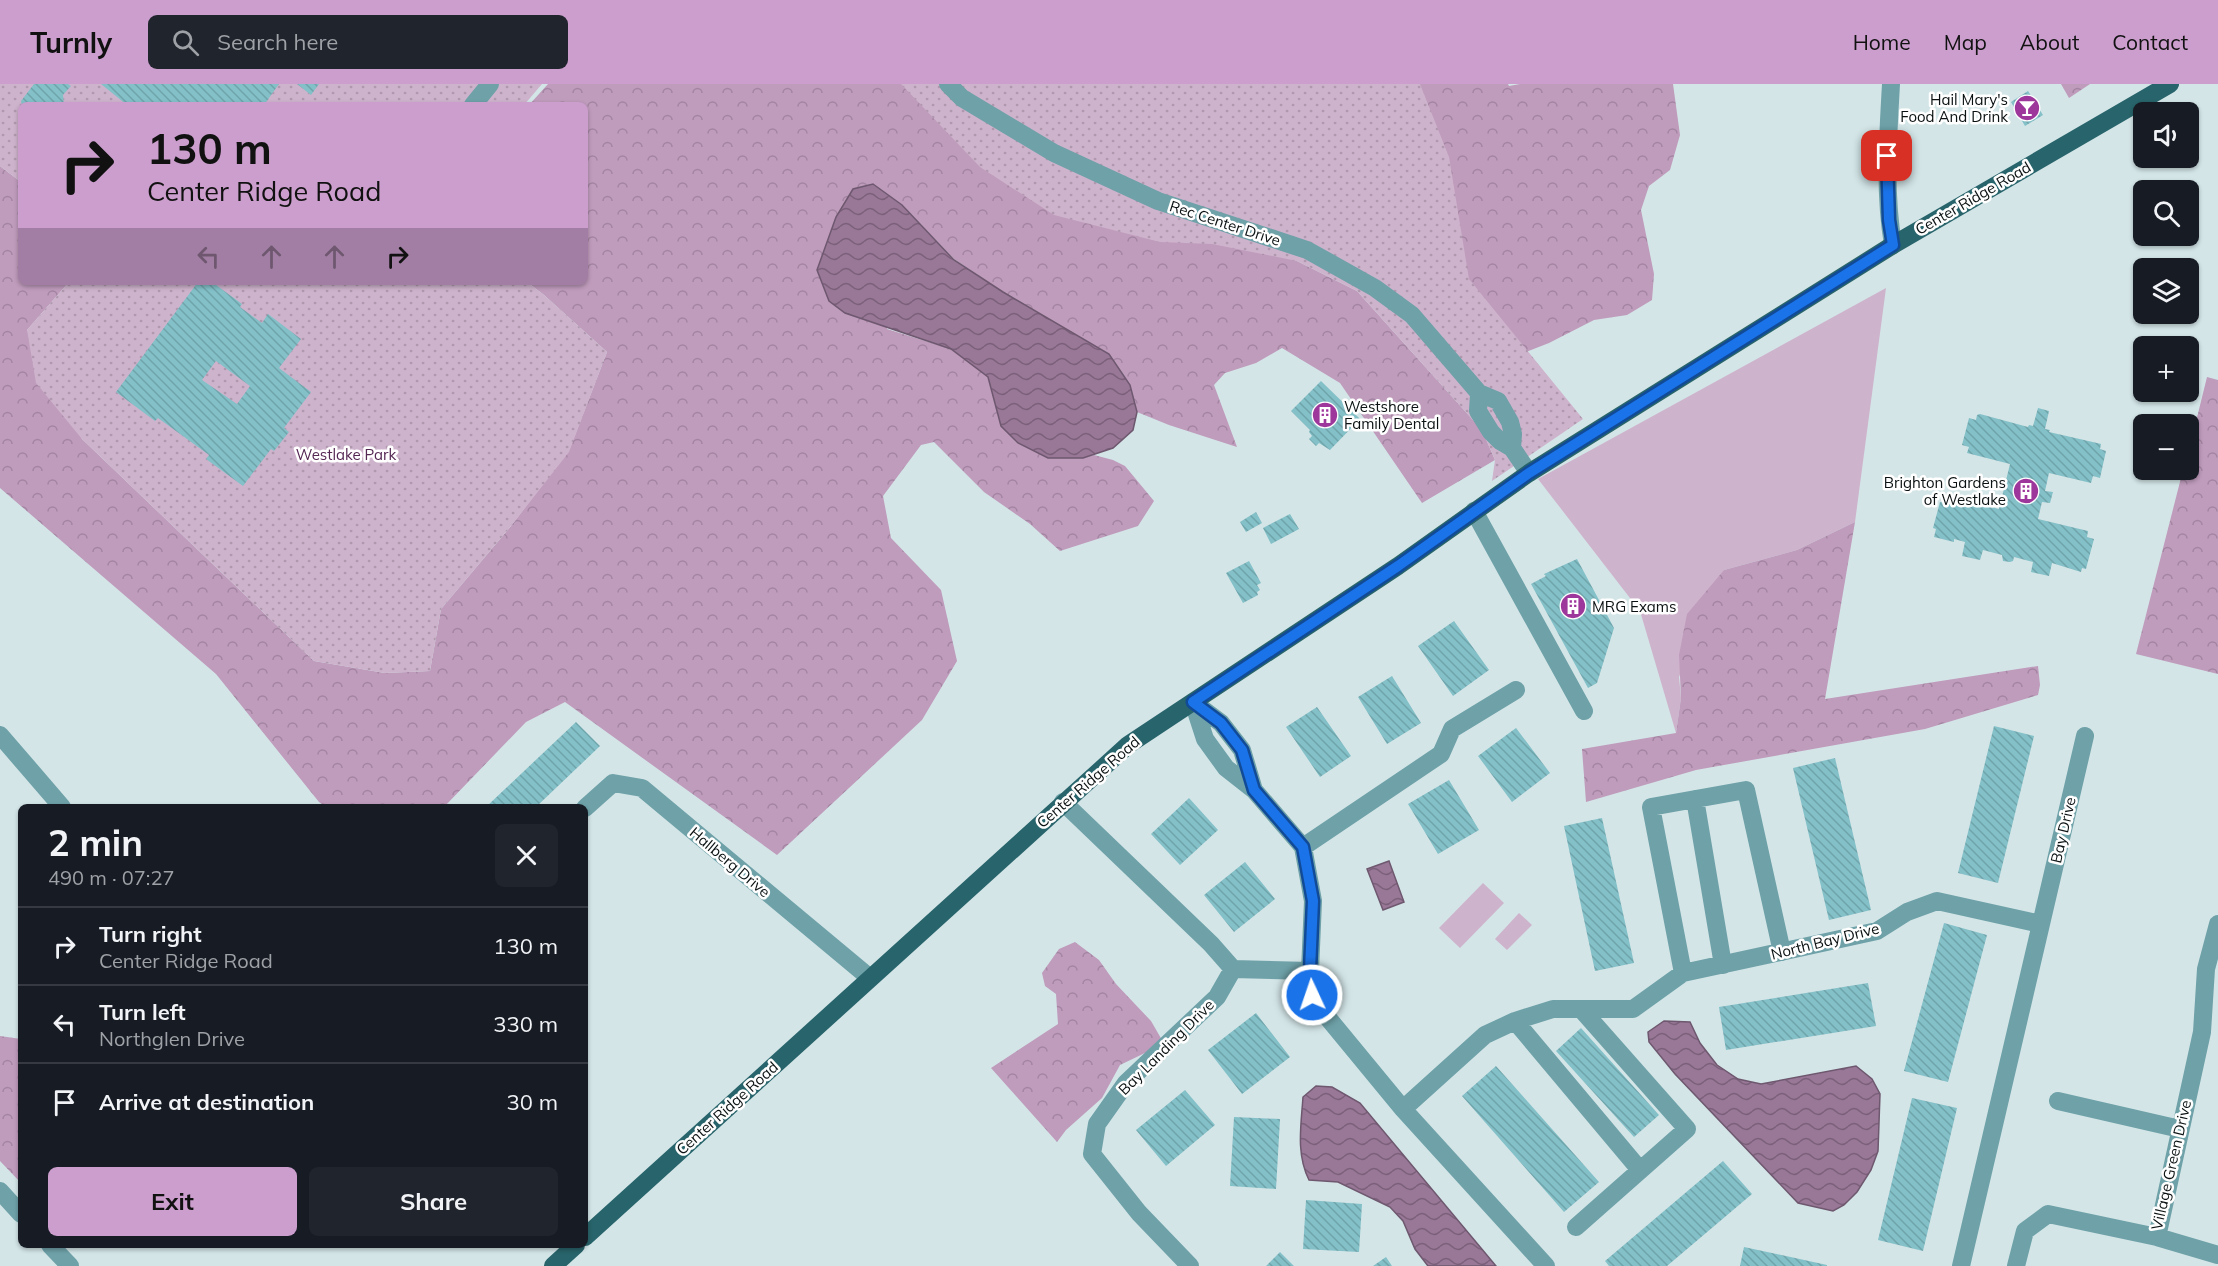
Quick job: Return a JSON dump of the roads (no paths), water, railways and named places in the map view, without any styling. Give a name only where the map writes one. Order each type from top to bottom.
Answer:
[{"type":"main road","name":"Center Ridge Road","points":[[588,1233],[1128,745],[1398,566],[1529,473],[1893,245],[2170,84]]},
{"type":"main road","points":[[553,1266],[573,1248]]},
{"type":"street","points":[[475,102],[490,84]]},
{"type":"street","name":"Rec Center Drive","points":[[948,84],[962,98],[1054,153],[1158,201],[1307,250],[1376,288],[1412,315],[1479,393],[1478,411],[1491,432],[1512,448],[1529,473]]},
{"type":"street","points":[[1891,84],[1887,156],[1889,220],[1893,245]]},
{"type":"street","points":[[1474,511],[1584,711]]},
{"type":"street","points":[[1303,847],[1441,754],[1452,729],[1516,690]]},
{"type":"street","points":[[1193,702],[1221,723],[1242,750],[1254,790],[1303,847],[1313,901],[1310,970],[1312,995],[1322,1011],[1403,1109],[1546,1266]]},
{"type":"street","points":[[0,735],[59,804]]},
{"type":"street","name":"Bay Drive","points":[[2042,924],[2085,736]]},
{"type":"street","name":"Hallberg Drive","points":[[588,805],[613,783],[642,788],[870,978]]},
{"type":"street","points":[[1683,973],[1651,807],[1746,790],[1782,952]]},
{"type":"street","points":[[1695,799],[1723,965]]},
{"type":"street","points":[[1063,802],[1211,944],[1233,969],[1310,970]]},
{"type":"street","name":"North Bay Drive","points":[[1403,1109],[1485,1035],[1515,1021],[1553,1009],[1633,1009],[1683,973],[1877,931],[1907,912],[1936,902],[2042,924]]},
{"type":"street","points":[[1961,1266],[2042,924]]},
{"type":"street","name":"Village Green Drive","points":[[2016,1266],[2025,1230],[2048,1214],[2157,1237],[2202,1032],[2211,1013],[2206,969],[2218,924]]},
{"type":"street","name":"Bay Landing Drive","points":[[1190,1266],[1139,1213],[1092,1154],[1097,1124],[1126,1083],[1217,997],[1233,969]]},
{"type":"street","points":[[1576,1227],[1687,1129],[1581,1009]]},
{"type":"street","points":[[1515,1021],[1640,1170]]},
{"type":"street","points":[[2058,1101],[2180,1129]]},
{"type":"street","points":[[0,1191],[18,1211]]},
{"type":"street","points":[[2157,1237],[2218,1255]]},
{"type":"street","points":[[53,1248],[70,1266]]},
{"type":"water","points":[[873,184],[902,205],[954,260],[1003,292],[1109,354],[1130,385],[1137,412],[1133,430],[1113,448],[1083,458],[1048,458],[1018,443],[1001,426],[988,377],[951,349],[845,313],[829,301],[817,270],[836,217],[853,189]]},
{"type":"water","points":[[1389,861],[1404,902],[1383,910],[1367,869]]},
{"type":"water","points":[[1664,1021],[1690,1022],[1700,1043],[1717,1065],[1738,1079],[1761,1084],[1856,1066],[1872,1079],[1880,1094],[1878,1151],[1871,1170],[1857,1192],[1844,1205],[1833,1211],[1798,1203],[1675,1074],[1649,1042],[1648,1032]]},
{"type":"water","points":[[1316,1086],[1332,1087],[1360,1103],[1496,1266],[1428,1266],[1415,1249],[1403,1221],[1390,1207],[1338,1182],[1309,1180],[1302,1160],[1301,1119],[1303,1097]]},
{"type":"place","name":"Hail Mary's Food And Drink","points":[[2027,108]]},
{"type":"place","name":"Westshore Family Dental","points":[[1325,415]]},
{"type":"place","name":"Brighton Gardens of Westlake","points":[[2026,491]]},
{"type":"place","name":"MRG Exams","points":[[1573,606]]},
{"type":"park label","name":"Westlake Park","points":[[346,454]]}]
